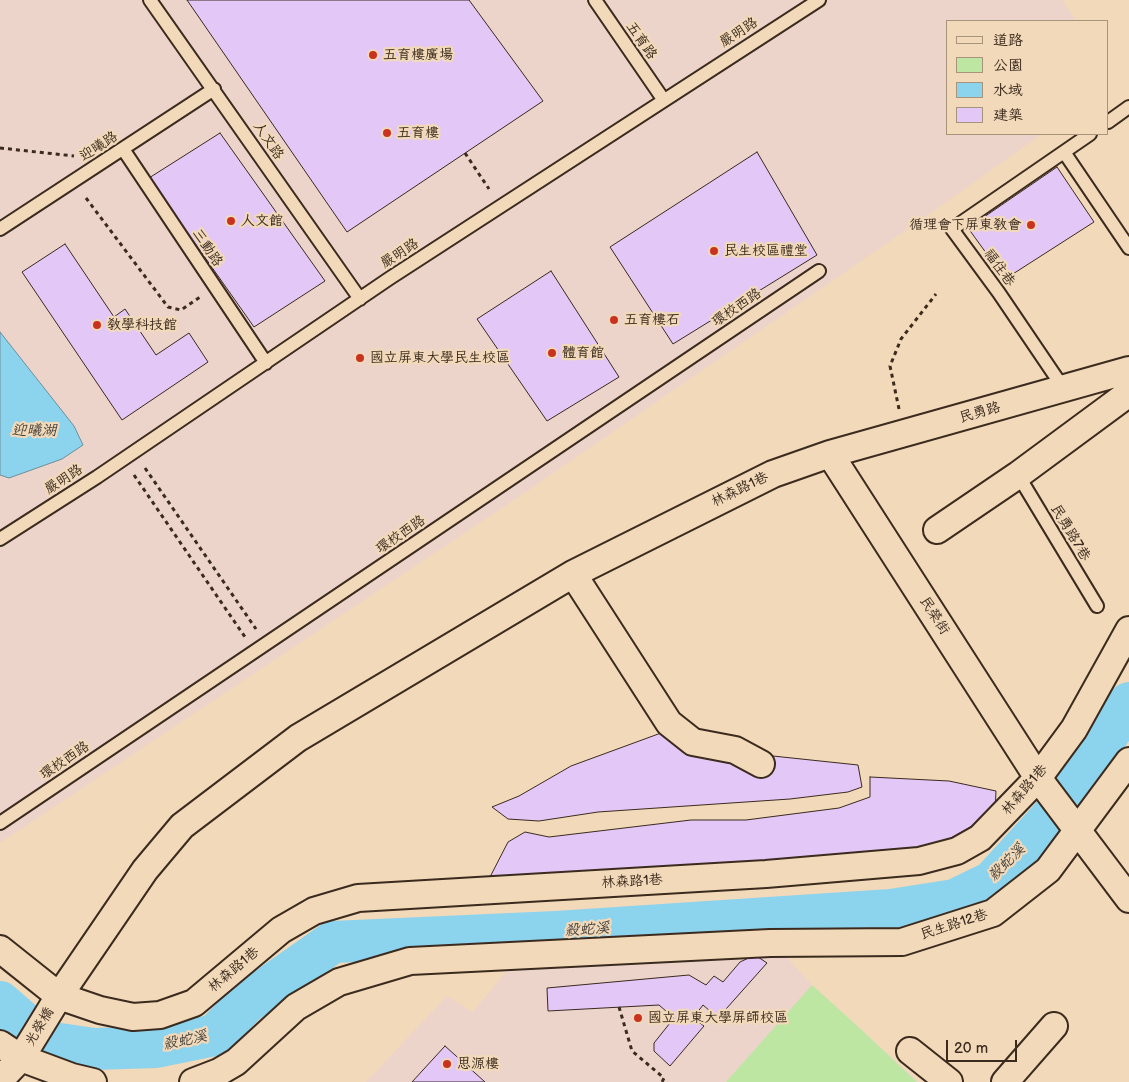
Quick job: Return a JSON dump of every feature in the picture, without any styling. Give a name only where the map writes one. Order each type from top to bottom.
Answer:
[{"type":"street","name":"民勇路","points":[[830,454],[904,435],[1129,370]]},
{"type":"street","points":[[937,530],[1018,475],[1129,393]]},
{"type":"street","name":"林森路1巷","points":[[59,996],[145,870],[182,826],[298,738],[573,574],[773,474],[830,454]]},
{"type":"street","name":"民榮街","points":[[830,454],[1038,778],[1077,832]]},
{"type":"street","points":[[573,574],[669,723],[693,742],[735,750],[761,764]]},
{"type":"street","name":"林森路1巷","points":[[0,949],[59,996],[100,1010],[133,1017],[160,1015],[194,1003],[282,930],[314,911],[358,898],[766,874],[919,860],[957,851],[980,838],[1038,778],[1074,729],[1129,630]]},
{"type":"street","name":"民生路12巷","points":[[193,1082],[219,1072],[236,1062],[296,1007],[340,982],[410,961],[770,943],[902,942],[993,913],[1048,870],[1129,761]]},
{"type":"street","points":[[1077,832],[1127,890]]},
{"type":"street","name":"光榮橋","points":[[11,1051],[59,996]]},
{"type":"street","points":[[1005,1082],[1054,1026]]},
{"type":"street","points":[[0,1080],[11,1051],[72,1078],[93,1082]]},
{"type":"street","points":[[910,1051],[948,1082]]},
{"type":"lane","name":"人文路","points":[[150,0],[360,299]]},
{"type":"lane","name":"五育路","points":[[594,0],[663,99]]},
{"type":"lane","name":"嚴明路","points":[[0,539],[663,99],[819,0]]},
{"type":"lane","name":"迎曦路","points":[[0,229],[214,89]]},
{"type":"lane","points":[[1109,121],[1129,107]]},
{"type":"lane","name":"福住巷","points":[[1064,389],[999,293],[952,229],[1089,135]]},
{"type":"lane","name":"三動路","points":[[123,149],[266,363]]},
{"type":"lane","points":[[1064,152],[1129,248]]},
{"type":"lane","name":"環校西路","points":[[0,823],[819,271]]},
{"type":"lane","name":"民勇路7巷","points":[[1018,475],[1097,606]]},
{"type":"path","points":[[0,148],[74,156]]},
{"type":"path","points":[[465,153],[489,189]]},
{"type":"path","points":[[86,198],[168,307],[181,310],[215,287]]},
{"type":"path","points":[[904,435],[890,366],[901,339],[936,294]]},
{"type":"path","points":[[145,468],[266,644]]},
{"type":"path","points":[[134,475],[255,651]]},
{"type":"path","points":[[619,1007],[632,1051],[664,1078],[662,1082]]},
{"type":"shaded area","name":"國立屏東大學民生校區","points":[[0,0],[1062,0],[1075,20],[946,20],[946,135],[1041,135],[931,213],[511,502],[0,843]]},
{"type":"shaded area","name":"國立屏東大學屏師校區","points":[[780,950],[812,985],[919,1082],[366,1082],[447,996],[473,1012],[508,969]]},
{"type":"green space","points":[[812,985],[854,1023],[917,1082],[726,1082]]},
{"type":"water","name":"迎曦湖","points":[[0,332],[74,426],[83,445],[62,459],[9,478],[0,475]]},
{"type":"building","name":"五育樓","points":[[187,0],[469,0],[543,101],[347,232]]},
{"type":"building","name":"人文館","points":[[220,133],[325,281],[254,327],[149,178]]},
{"type":"building","name":"民生校區禮堂","points":[[757,152],[817,255],[673,344],[610,247]]},
{"type":"building","name":"循理會下屏東教會","points":[[1057,167],[1094,222],[1005,279],[968,228]]},
{"type":"building","name":"教學科技館","points":[[65,244],[114,317],[125,309],[156,355],[189,333],[208,362],[122,420],[22,272]]},
{"type":"building","name":"體育館","points":[[551,271],[619,377],[547,421],[477,319]]},
{"type":"building","points":[[661,733],[754,754],[858,765],[862,787],[848,792],[790,799],[598,812],[539,821],[508,819],[492,807],[519,796],[571,766]]},
{"type":"building","points":[[870,777],[949,781],[996,791],[995,813],[942,843],[858,860],[490,877],[508,842],[525,832],[549,837],[691,820],[746,820],[839,808],[870,797]]},
{"type":"building","points":[[755,955],[767,963],[718,1018],[703,1005],[693,1018],[704,1026],[670,1066],[654,1051],[654,1043],[674,1018],[659,1005],[548,1011],[547,988],[689,975],[706,985],[714,976],[723,982],[740,962]]},
{"type":"building","name":"思源樓","points":[[445,1046],[485,1082],[412,1082]]},
{"type":"waterway","name":"殺蛇溪","points":[[0,1002],[46,1042],[94,1049],[156,1047],[215,1035],[246,1003],[333,942],[556,932],[891,910],[955,900],[992,882],[1056,812],[1129,703]]},
{"type":"place","name":"五育樓廣場","points":[[373,55]]},
{"type":"place","name":"五育樓","points":[[387,133]]},
{"type":"place","name":"人文館","points":[[231,221]]},
{"type":"place","name":"循理會下屏東教會","points":[[1031,225]]},
{"type":"place","name":"民生校區禮堂","points":[[714,251]]},
{"type":"place","name":"五育樓石","points":[[614,320]]},
{"type":"place","name":"教學科技館","points":[[97,325]]},
{"type":"place","name":"體育館","points":[[552,353]]},
{"type":"place","name":"國立屏東大學民生校區","points":[[360,358]]},
{"type":"place","name":"國立屏東大學屏師校區","points":[[638,1018]]},
{"type":"place","name":"思源樓","points":[[447,1064]]}]
